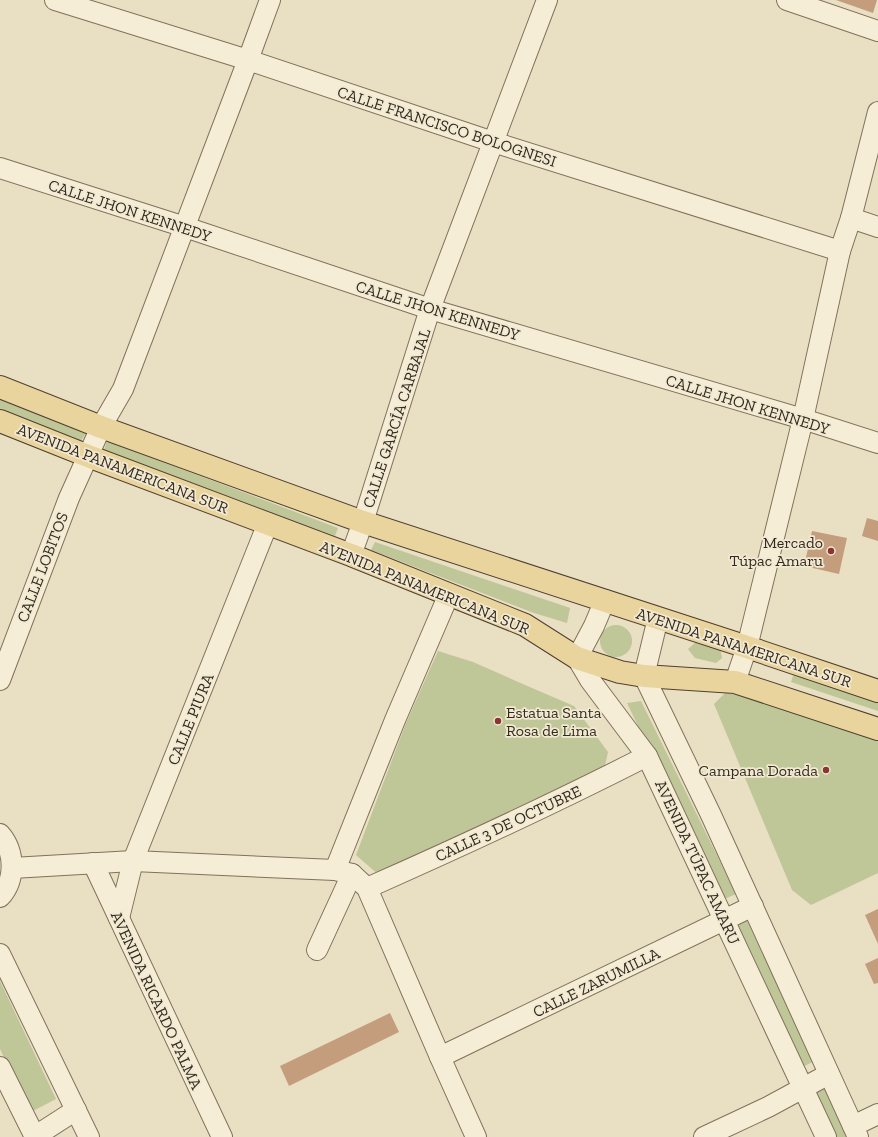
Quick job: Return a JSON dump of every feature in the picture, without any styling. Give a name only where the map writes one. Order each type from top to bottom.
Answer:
[{"type":"main road","name":"AVENIDA PANAMERICANA SUR","points":[[0,387],[101,427],[363,522],[605,600],[878,691]]},
{"type":"main road","name":"AVENIDA PANAMERICANA SUR","points":[[0,421],[88,456],[351,555],[525,625],[576,658],[620,672],[644,676],[735,682],[878,729]]},
{"type":"street","name":"CALLE FRANCISCO BOLOGNESI","points":[[55,0],[248,60],[493,142],[840,251]]},
{"type":"street","name":"CALLE LOBITOS","points":[[0,680],[68,498],[101,427],[123,389],[270,0]]},
{"type":"street","name":"CALLE GARCÍA CARBAJAL","points":[[351,555],[363,522],[430,309],[547,0]]},
{"type":"street","points":[[787,0],[878,30]]},
{"type":"street","points":[[735,682],[747,647],[802,419],[840,251],[851,218],[878,112]]},
{"type":"street","name":"CALLE JHON KENNEDY","points":[[0,168],[185,227],[430,309],[802,419],[878,443]]},
{"type":"street","points":[[851,218],[878,227]]},
{"type":"street","name":"CALLE PIURA","points":[[119,918],[133,861],[268,523]]},
{"type":"street","points":[[317,950],[395,720],[449,594]]},
{"type":"street","points":[[576,658],[594,626],[605,600]]},
{"type":"street","points":[[644,676],[658,618]]},
{"type":"street","name":"AVENIDA TÚPAC AMARU","points":[[576,658],[590,680],[647,756],[725,919],[826,1137]]},
{"type":"street","name":"AVENIDA TÚPAC AMARU","points":[[644,676],[753,906],[856,1132]]},
{"type":"street","name":"CALLE 3 DE OCTUBRE","points":[[367,888],[509,824],[647,756]]},
{"type":"street","points":[[0,834],[11,853],[12,868],[9,882],[0,897]]},
{"type":"street","points":[[12,868],[133,861],[343,872],[367,888],[476,1137]]},
{"type":"street","name":"AVENIDA RICARDO PALMA","points":[[93,863],[222,1137]]},
{"type":"street","name":"CALLE ZARUMILLA","points":[[440,1057],[753,906]]},
{"type":"street","points":[[0,954],[89,1137]]},
{"type":"street","points":[[0,1067],[34,1137],[76,1110]]},
{"type":"street","points":[[704,1137],[768,1107],[829,1074]]},
{"type":"street","points":[[856,1132],[878,1114]]},
{"type":"green space","points":[[0,400],[86,433],[81,441],[0,409]]},
{"type":"green space","points":[[107,441],[338,528],[335,536],[104,450]]},
{"type":"green space","points":[[375,542],[570,608],[567,623],[534,613],[371,550]]},
{"type":"green space","points":[[619,625],[625,627],[630,632],[632,641],[630,650],[625,655],[613,657],[607,655],[602,650],[600,638],[602,632],[607,627]]},
{"type":"green space","points":[[696,642],[720,648],[722,658],[716,663],[695,658],[688,649]]},
{"type":"green space","points":[[438,651],[473,662],[574,706],[608,752],[604,770],[380,876],[356,855],[406,723]]},
{"type":"green space","points":[[795,670],[878,697],[878,711],[791,682]]},
{"type":"green space","points":[[726,692],[878,738],[878,873],[811,905],[792,890],[714,704]]},
{"type":"green space","points":[[641,701],[736,894],[722,900],[627,703]]},
{"type":"green space","points":[[751,917],[817,1060],[800,1068],[735,925]]},
{"type":"green space","points":[[0,981],[56,1099],[31,1112],[0,1049]]},
{"type":"green space","points":[[824,1086],[847,1137],[829,1137],[809,1093]]},
{"type":"building","points":[[836,0],[877,0],[873,13]]},
{"type":"building","points":[[867,518],[878,521],[878,541],[862,536]]},
{"type":"building","points":[[812,531],[847,538],[839,574],[804,566]]},
{"type":"building","points":[[878,909],[878,944],[865,915]]},
{"type":"building","points":[[878,958],[878,983],[874,984],[865,964]]},
{"type":"building","points":[[390,1013],[399,1032],[289,1086],[280,1066]]},
{"type":"place","name":"Mercado Túpac Amaru","points":[[831,551]]},
{"type":"place","name":"Estatua Santa Rosa de Lima","points":[[498,721]]},
{"type":"place","name":"Campana Dorada","points":[[826,770]]}]
